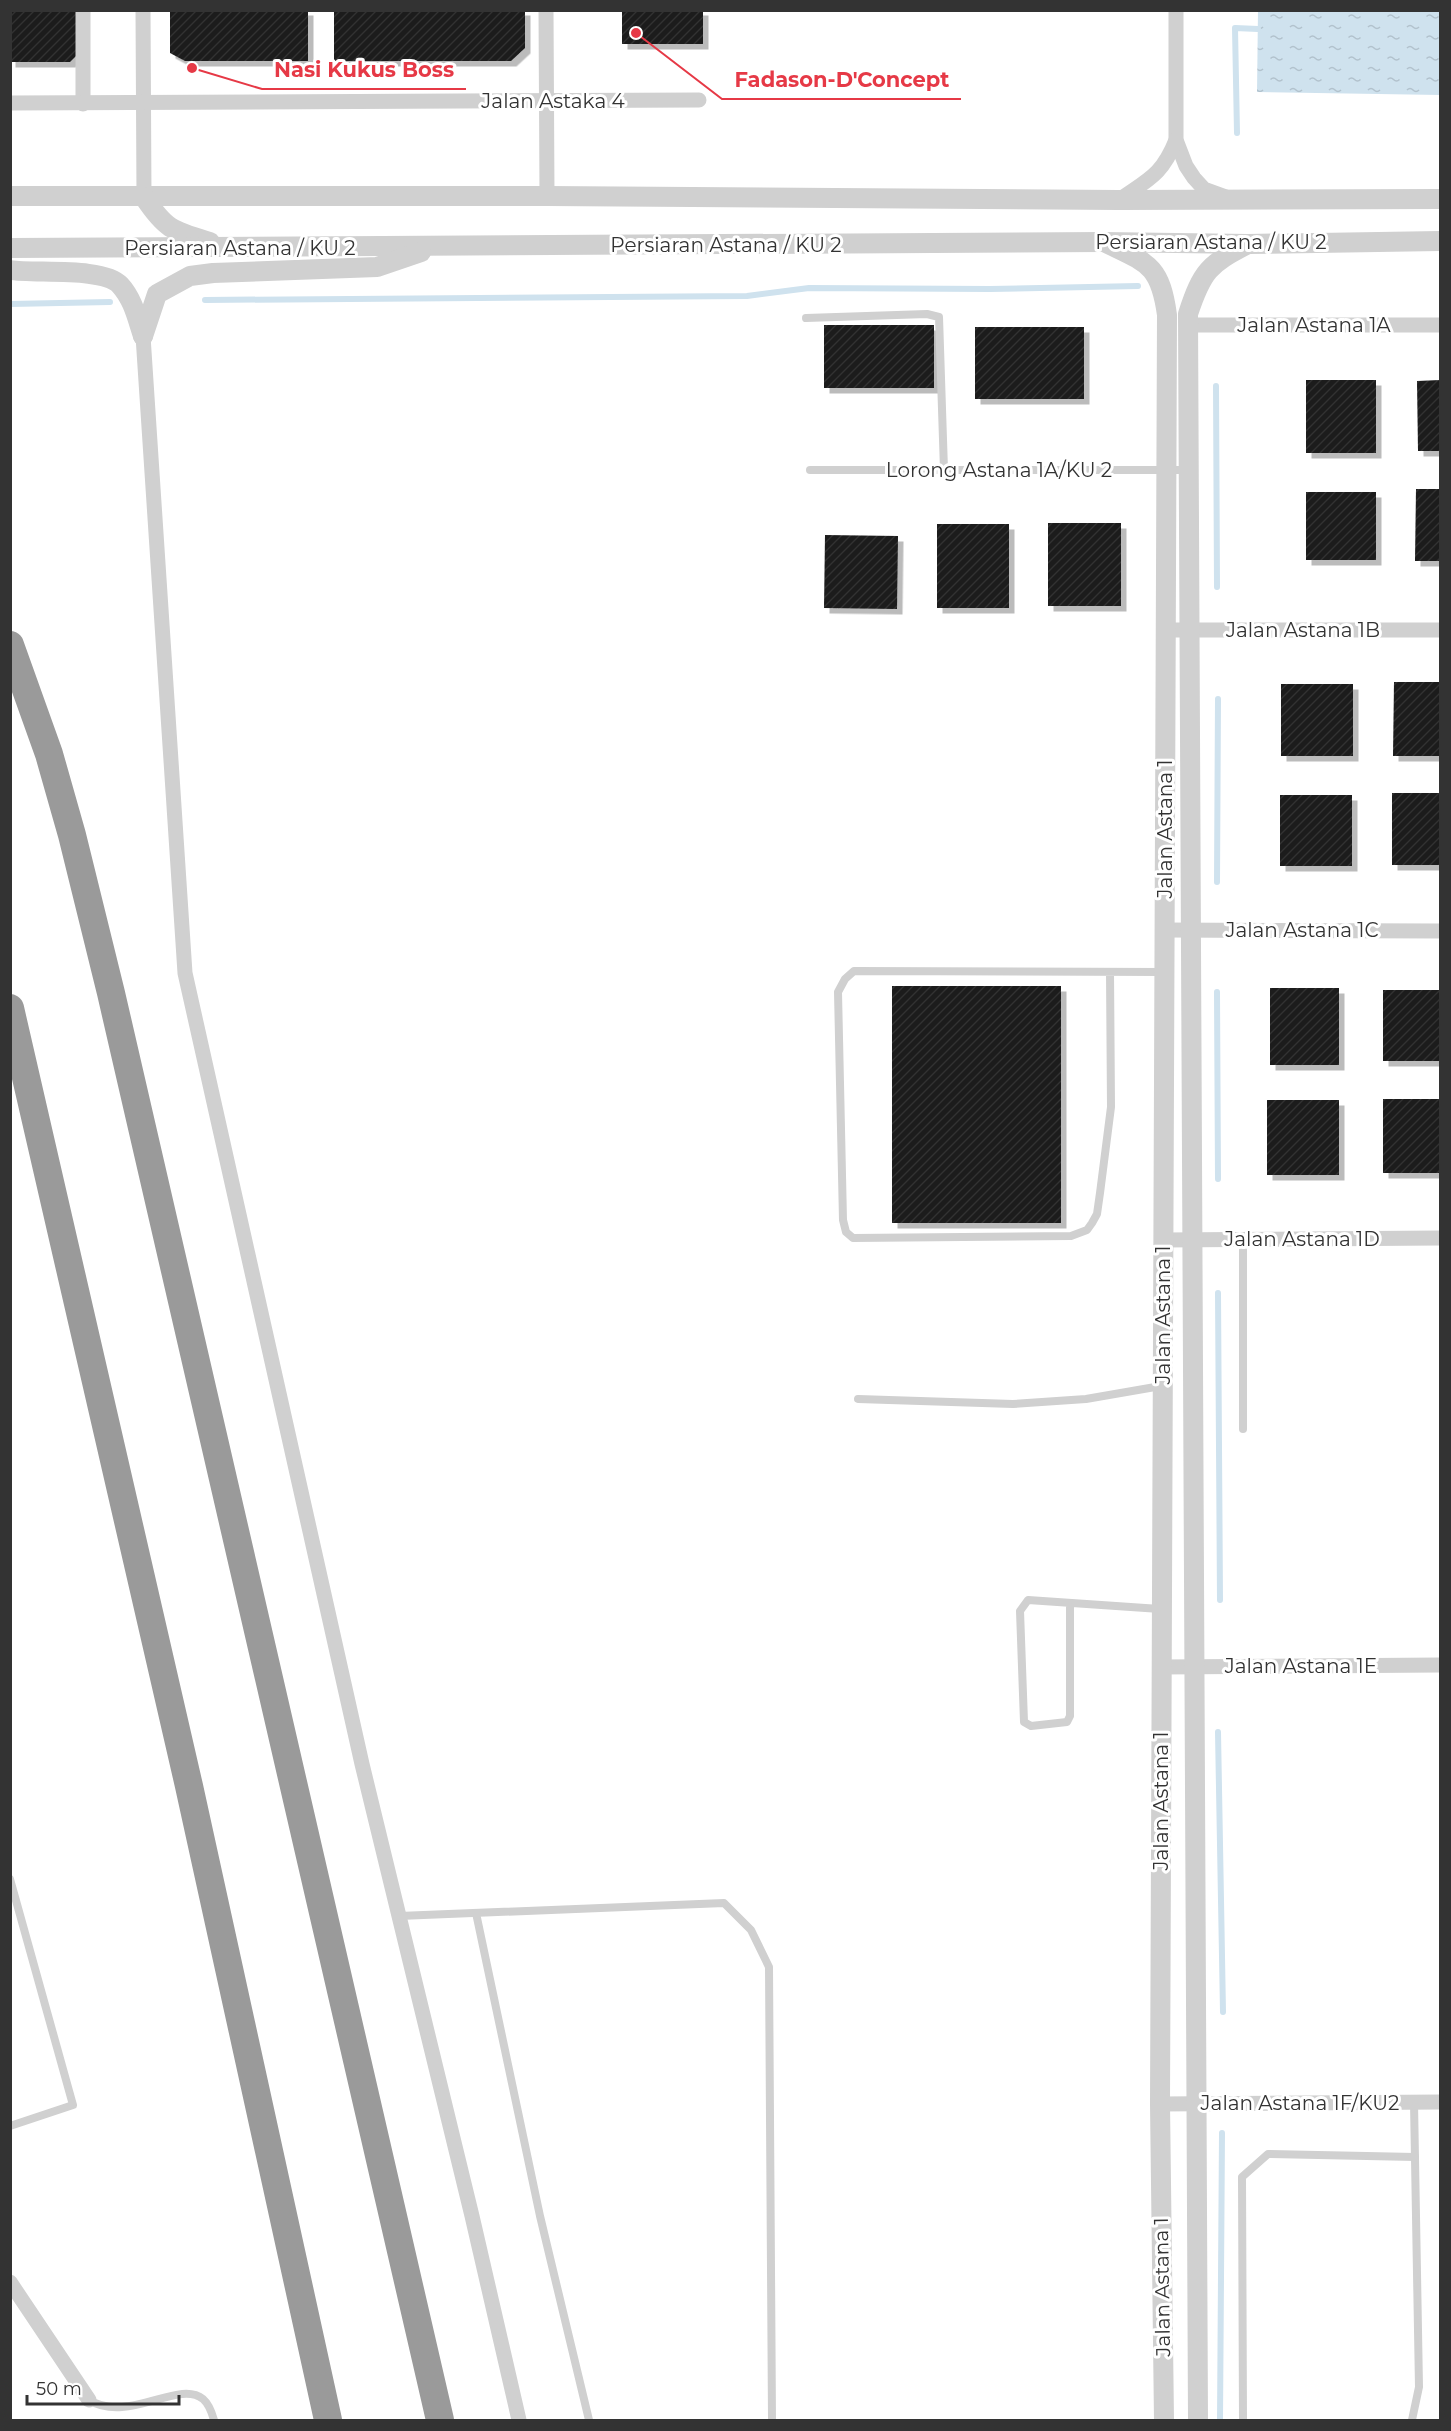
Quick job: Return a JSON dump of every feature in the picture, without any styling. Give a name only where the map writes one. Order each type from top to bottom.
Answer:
[{"type":"highway","points":[[10,645],[49,754],[72,835],[111,993],[440,2421]]},
{"type":"highway","points":[[10,1008],[187,1775],[328,2421]]},
{"type":"street","points":[[83,10],[83,104]]},
{"type":"street","points":[[143,10],[144,197],[167,226],[177,232],[233,248]]},
{"type":"street","points":[[546,10],[547,196]]},
{"type":"street","points":[[1176,10],[1176,140],[1186,166],[1204,189],[1222,196],[1247,200]]},
{"type":"street","name":"Jalan Astaka 4","points":[[10,103],[699,100]]},
{"type":"street","points":[[1119,200],[1160,171],[1176,140]]},
{"type":"street","points":[[10,196],[1440,199]]},
{"type":"street","name":"Persiaran Astana / KU 2","points":[[10,248],[1104,242],[1248,244],[1440,241]]},
{"type":"street","name":"Jalan Astana 1","points":[[1104,242],[1147,264],[1158,278],[1164,292],[1167,315],[1160,2104],[1164,2421]]},
{"type":"street","name":"Jalan Astana 1","points":[[1198,2421],[1188,314],[1204,274],[1218,260],[1248,244]]},
{"type":"street","points":[[143,336],[158,294],[190,276],[213,273],[377,267],[438,247]]},
{"type":"street","points":[[10,270],[87,273],[118,282],[130,299],[143,336],[185,973],[359,1753],[472,2216],[519,2421]]},
{"type":"street","name":"Jalan Astana 1A","points":[[1188,325],[1440,325]]},
{"type":"street","name":"Jalan Astana 1B","points":[[1166,630],[1440,630]]},
{"type":"street","name":"Jalan Astana 1C","points":[[1164,930],[1440,931]]},
{"type":"street","name":"Jalan Astana 1D","points":[[1163,1240],[1440,1238]]},
{"type":"street","name":"Jalan Astana 1E","points":[[1161,1667],[1440,1665]]},
{"type":"street","name":"Jalan Astana 1F/KU2","points":[[1160,2104],[1440,2102]]},
{"type":"street","points":[[10,2282],[89,2400]]},
{"type":"lane","points":[[806,318],[927,314],[939,317],[944,470]]},
{"type":"lane","name":"Lorong Astana 1A/KU 2","points":[[810,470],[1189,470]]},
{"type":"lane","points":[[1110,972],[1111,1107],[1097,1214],[1087,1230],[1071,1236],[853,1238],[846,1232],[843,1220],[838,992],[844,979],[854,971],[1164,972]]},
{"type":"lane","points":[[1243,1240],[1243,1428]]},
{"type":"lane","points":[[858,1400],[1013,1404],[1086,1400],[1162,1386]]},
{"type":"lane","points":[[1070,1603],[1070,1716],[1067,1722],[1031,1726],[1024,1722],[1020,1611],[1028,1600],[1161,1609]]},
{"type":"lane","points":[[10,1879],[73,2105],[10,2126]]},
{"type":"lane","points":[[399,1916],[724,1903],[751,1930],[769,1967],[772,2421]]},
{"type":"lane","points":[[476,1913],[540,2216],[589,2421]]},
{"type":"lane","points":[[1412,2421],[1419,2387],[1414,2102]]},
{"type":"lane","points":[[1243,2421],[1242,2177],[1268,2154],[1415,2157]]},
{"type":"lane","points":[[89,2400],[98,2406],[111,2408],[141,2405],[186,2393],[203,2399],[214,2421]]},
{"type":"water","points":[[1258,11],[1440,11],[1440,95],[1257,92]]},
{"type":"building","points":[[10,10],[79,10],[79,53],[70,62],[10,62]]},
{"type":"building","points":[[170,10],[308,10],[308,61],[185,61],[170,53]]},
{"type":"building","points":[[334,10],[525,10],[525,48],[511,61],[334,61]]},
{"type":"building","points":[[622,10],[703,10],[703,44],[622,44]]},
{"type":"building","points":[[824,325],[934,325],[934,388],[824,388]]},
{"type":"building","points":[[975,327],[1084,327],[1084,399],[975,399]]},
{"type":"building","points":[[1306,380],[1376,380],[1376,453],[1306,453]]},
{"type":"building","points":[[1440,380],[1440,451],[1418,451],[1417,381]]},
{"type":"building","points":[[1416,489],[1440,489],[1440,561],[1415,561]]},
{"type":"building","points":[[1306,492],[1376,492],[1376,560],[1306,560]]},
{"type":"building","points":[[1048,523],[1121,523],[1121,606],[1048,606]]},
{"type":"building","points":[[937,524],[1009,524],[1009,608],[937,608]]},
{"type":"building","points":[[825,535],[898,536],[897,609],[824,608]]},
{"type":"building","points":[[1394,682],[1440,682],[1440,756],[1393,756]]},
{"type":"building","points":[[1281,684],[1353,684],[1353,756],[1281,756]]},
{"type":"building","points":[[1392,793],[1440,793],[1440,865],[1392,865]]},
{"type":"building","points":[[1280,795],[1352,795],[1352,866],[1280,866]]},
{"type":"building","points":[[892,986],[1061,986],[1061,1223],[892,1223]]},
{"type":"building","points":[[1270,988],[1339,988],[1339,1065],[1270,1065]]},
{"type":"building","points":[[1383,990],[1440,990],[1440,1061],[1383,1061]]},
{"type":"building","points":[[1383,1099],[1440,1099],[1440,1173],[1383,1173]]},
{"type":"building","points":[[1267,1100],[1339,1100],[1339,1175],[1267,1175]]},
{"type":"waterway","points":[[1237,133],[1235,28],[1258,29]]},
{"type":"waterway","points":[[205,300],[747,296],[809,288],[990,289],[1138,286]]},
{"type":"waterway","points":[[10,304],[110,302]]},
{"type":"waterway","points":[[1216,386],[1217,587]]},
{"type":"waterway","points":[[1217,882],[1218,699]]},
{"type":"waterway","points":[[1217,992],[1218,1179]]},
{"type":"waterway","points":[[1218,1293],[1220,1600]]},
{"type":"waterway","points":[[1218,1732],[1223,2012]]},
{"type":"waterway","points":[[1220,2420],[1222,2133]]},
{"type":"place","name":"Fadason-D'Concept","points":[[636,33]]},
{"type":"place","name":"Nasi Kukus Boss","points":[[192,68]]}]
